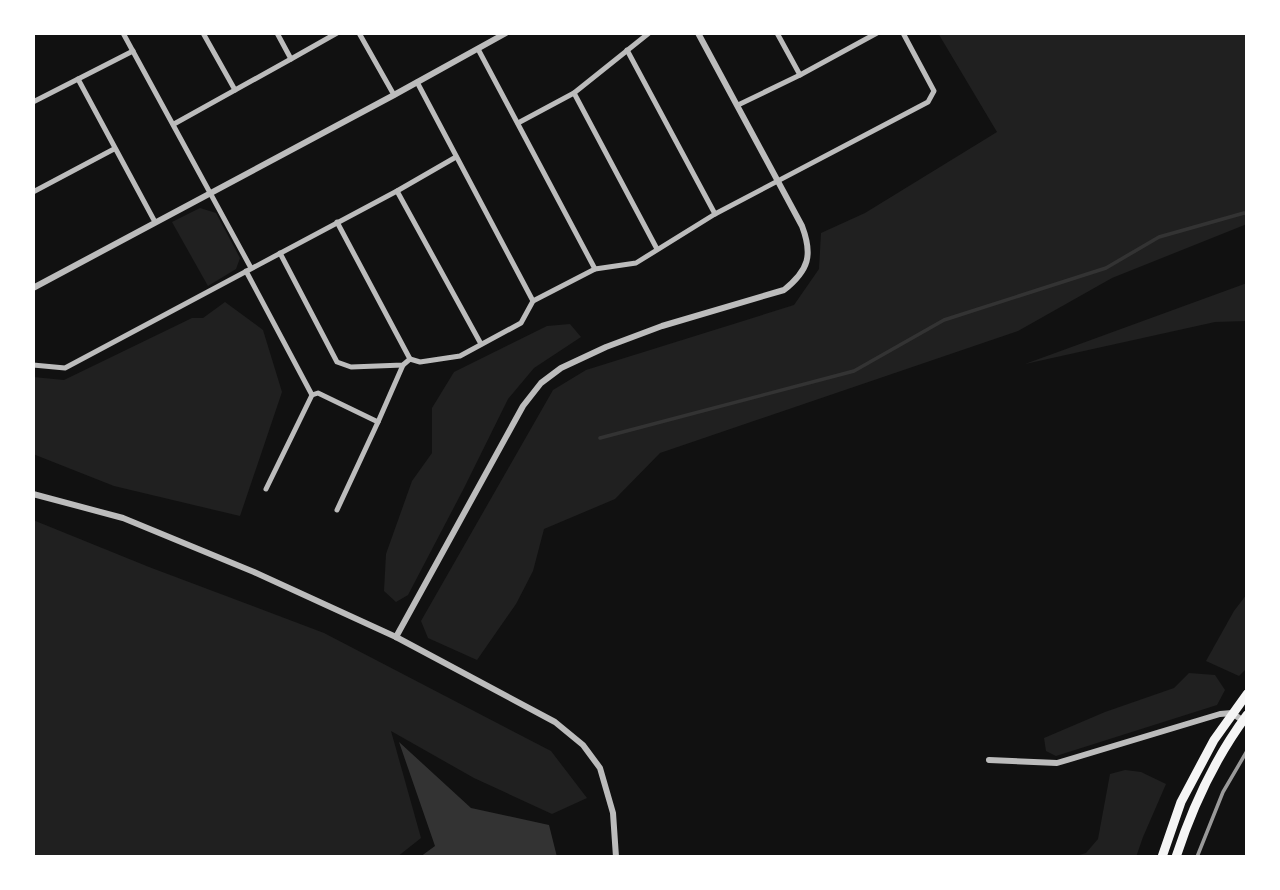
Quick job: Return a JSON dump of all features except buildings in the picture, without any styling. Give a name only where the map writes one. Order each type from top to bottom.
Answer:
[{"type":"highway","points":[[1162,857],[1181,802],[1214,740],[1247,694]]},
{"type":"highway","points":[[1176,857],[1197,799],[1217,758],[1245,718]]},
{"type":"street","points":[[123,33],[211,192],[312,395]]},
{"type":"street","points":[[203,33],[234,90]]},
{"type":"street","points":[[277,33],[291,59]]},
{"type":"street","points":[[174,124],[337,33]]},
{"type":"street","points":[[359,33],[394,95]]},
{"type":"street","points":[[33,288],[506,33]]},
{"type":"street","points":[[518,123],[574,93],[649,33]]},
{"type":"street","points":[[396,637],[523,405],[541,383],[561,368],[606,347],[784,290],[793,283],[808,258],[808,243],[802,226],[698,33]]},
{"type":"street","points":[[777,33],[800,75]]},
{"type":"street","points":[[738,105],[877,33]]},
{"type":"street","points":[[337,222],[410,359],[420,362],[460,356],[522,323],[533,301],[595,269],[636,263],[715,214],[929,102],[934,91],[903,33]]},
{"type":"street","points":[[478,49],[595,269]]},
{"type":"street","points":[[627,50],[715,214]]},
{"type":"street","points":[[33,102],[133,51]]},
{"type":"street","points":[[78,79],[155,222]]},
{"type":"street","points":[[417,82],[533,301]]},
{"type":"street","points":[[574,93],[657,249]]},
{"type":"street","points":[[33,192],[114,149]]},
{"type":"street","points":[[33,365],[65,368],[456,157]]},
{"type":"street","points":[[397,191],[481,344]]},
{"type":"street","points":[[280,253],[338,362],[351,367],[402,365]]},
{"type":"street","points":[[337,510],[402,365],[410,359]]},
{"type":"street","points":[[266,489],[312,395],[318,393],[378,422]]},
{"type":"street","points":[[33,494],[123,518],[254,572],[396,637],[555,722],[583,745],[600,768],[613,813],[616,857]]},
{"type":"street","points":[[989,760],[1057,763],[1220,714],[1232,713],[1245,718]]},
{"type":"shaded area","points":[[938,33],[1247,33],[1247,224],[1112,278],[1018,331],[660,453],[615,499],[544,529],[533,571],[516,604],[477,660],[428,638],[421,621],[553,390],[586,370],[794,305],[819,269],[821,233],[865,213],[997,132]]},
{"type":"shaded area","points":[[200,208],[216,213],[240,258],[236,269],[208,286],[172,222]]},
{"type":"shaded area","points":[[1247,283],[1247,321],[1215,322],[1025,364]]},
{"type":"shaded area","points":[[225,302],[263,330],[282,392],[240,516],[114,486],[33,454],[33,377],[64,380],[192,318],[203,318]]},
{"type":"shaded area","points":[[570,324],[581,337],[534,368],[508,399],[408,595],[396,602],[384,591],[386,554],[412,481],[432,453],[432,408],[454,372],[547,326]]},
{"type":"shaded area","points":[[33,520],[324,633],[551,751],[587,798],[552,814],[474,778],[391,731],[421,838],[397,857],[33,857]]},
{"type":"shaded area","points":[[1247,594],[1247,668],[1239,676],[1206,661],[1234,611]]},
{"type":"shaded area","points":[[1189,673],[1215,675],[1225,690],[1217,705],[1056,756],[1046,751],[1044,738],[1105,712],[1174,688]]},
{"type":"shaded area","points":[[399,742],[471,808],[549,825],[557,857],[420,857],[435,846]]},
{"type":"shaded area","points":[[1125,770],[1141,772],[1166,784],[1136,857],[1072,857],[1086,853],[1098,839],[1110,774]]},
{"type":"waterway","points":[[600,438],[854,371],[944,320],[1106,268],[1159,237],[1247,214]]},
{"type":"railway","points":[[1197,857],[1223,792],[1247,751]]}]
